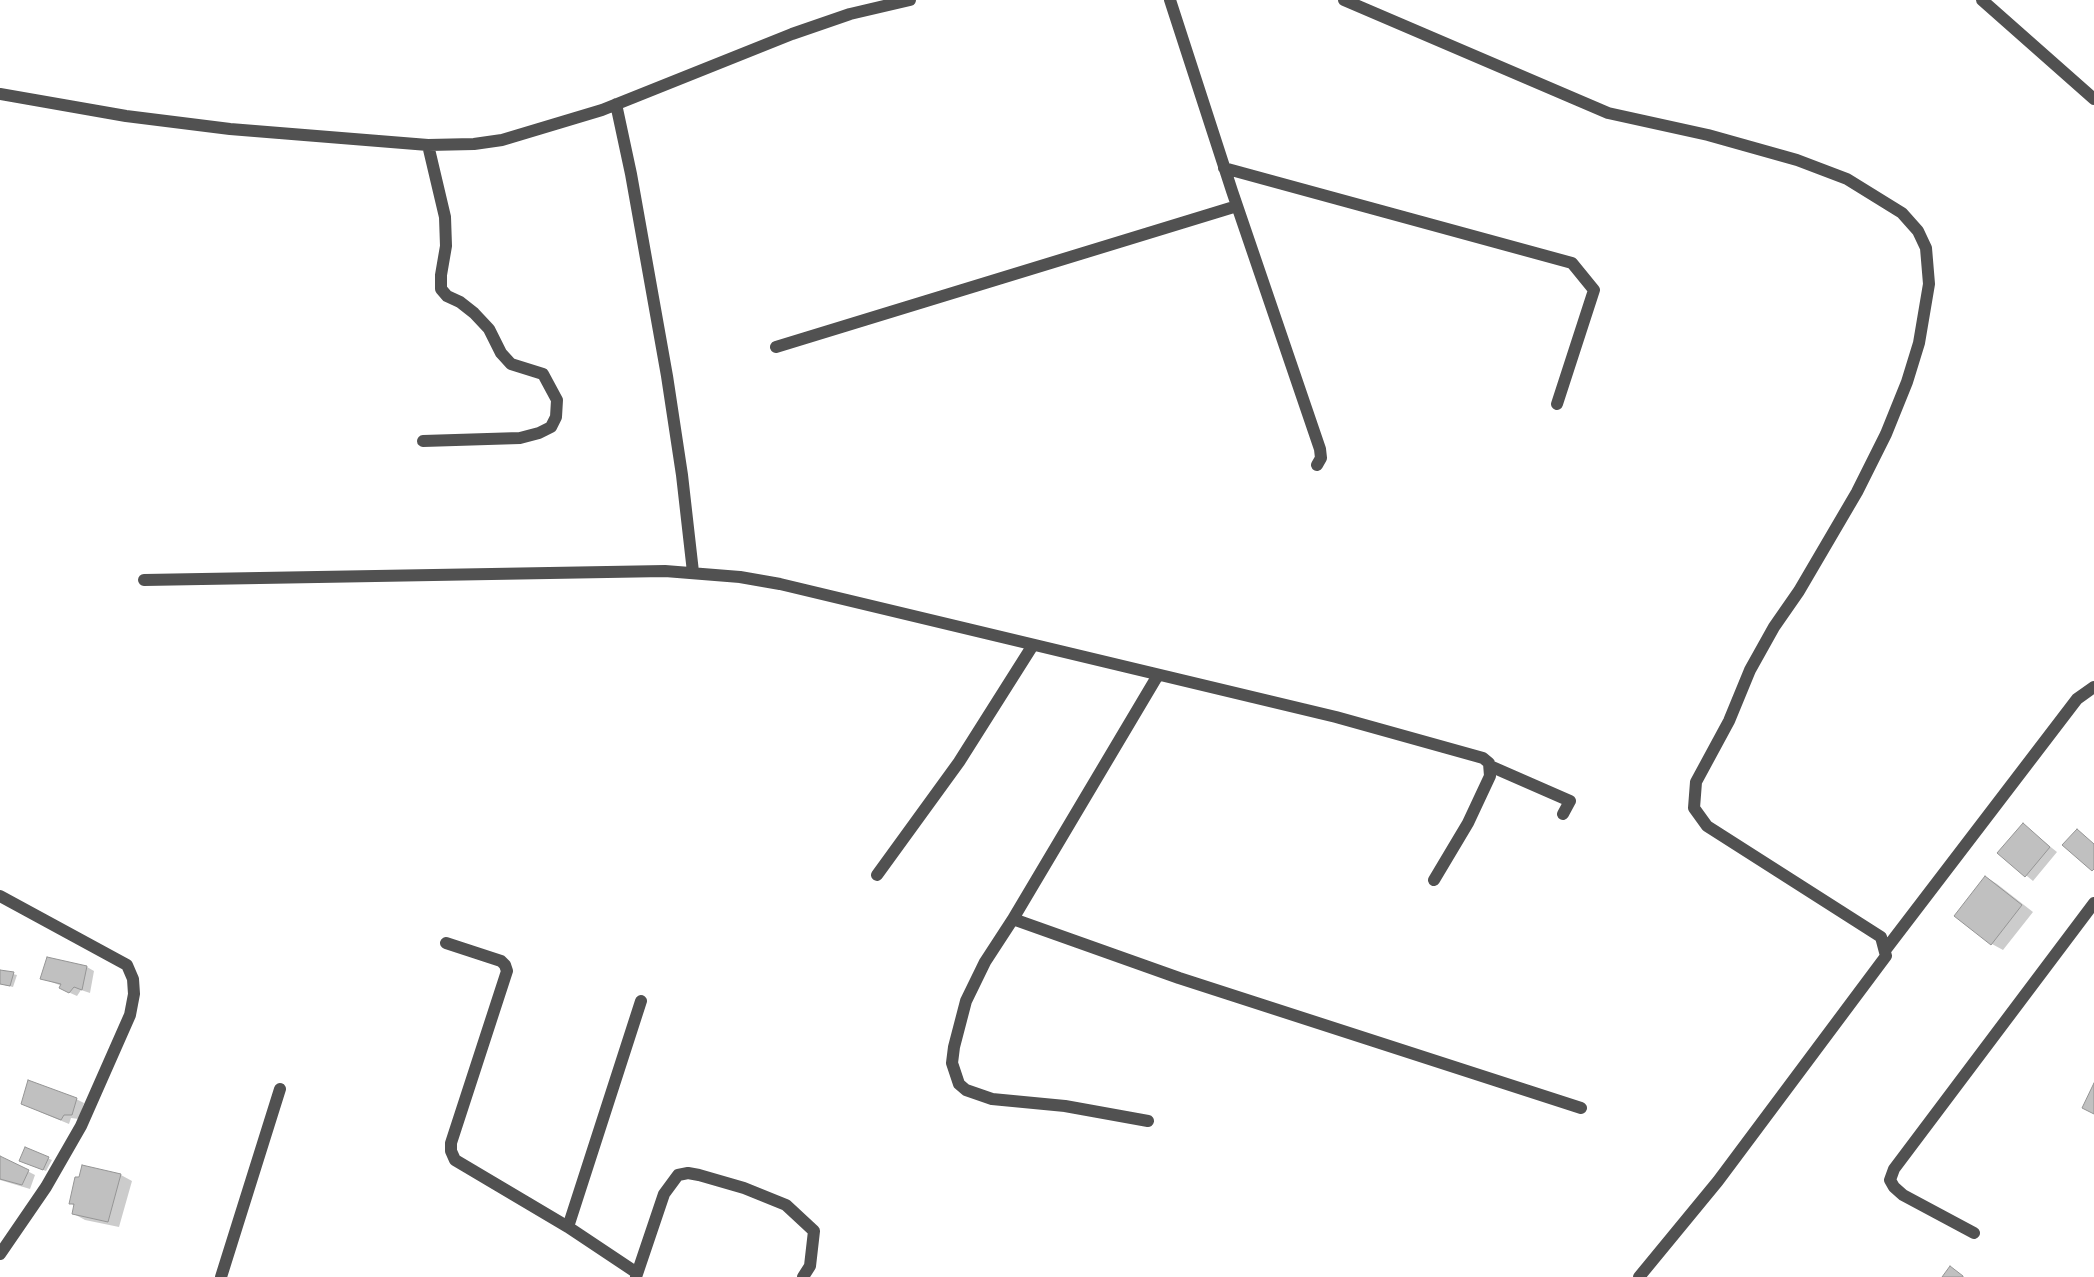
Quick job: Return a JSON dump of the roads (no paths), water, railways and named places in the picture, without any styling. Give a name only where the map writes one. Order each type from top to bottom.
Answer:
[{"type":"street","points":[[0,94],[126,116],[230,129],[448,146],[502,140],[616,104],[800,31],[850,14],[909,0]]},
{"type":"street","points":[[1170,0],[1224,168],[1320,449],[1321,458],[1317,465]]},
{"type":"street","points":[[1344,0],[1608,113],[1708,135],[1797,160],[1847,179],[1902,213],[1918,231],[1926,248],[1929,284],[1919,342],[1907,382],[1886,434],[1857,492],[1799,591],[1774,627],[1750,670],[1729,721],[1696,782],[1694,808],[1707,826],[1882,937],[1886,956],[1718,1181],[1639,1277]]},
{"type":"street","points":[[1982,0],[2094,99]]},
{"type":"street","points":[[616,104],[631,174],[667,376],[682,475],[693,572]]},
{"type":"street","points":[[423,441],[520,438],[539,433],[551,427],[556,416],[557,400],[543,374],[511,364],[501,352],[489,329],[474,312],[447,296],[441,289],[441,275],[446,246],[444,217],[428,145]]},
{"type":"street","points":[[1224,168],[1572,262],[1594,290],[1556,404]]},
{"type":"street","points":[[776,347],[1237,206]]},
{"type":"street","points":[[144,580],[447,573],[665,571],[693,572],[780,584],[1345,719],[1474,755],[1483,758],[1490,766],[1570,800],[1563,814]]},
{"type":"street","points":[[877,875],[959,762],[1033,645]]},
{"type":"street","points":[[1148,1121],[1065,1106],[992,1099],[966,1090],[959,1084],[952,1063],[954,1047],[966,1001],[984,962],[1013,919],[1158,675]]},
{"type":"street","points":[[1886,949],[2077,699],[2094,687]]},
{"type":"street","points":[[1434,880],[1468,823],[1490,776],[1490,766]]},
{"type":"street","points":[[0,896],[127,965],[133,979],[134,994],[130,1015],[80,1126],[46,1187],[0,1254]]},
{"type":"street","points":[[1974,1233],[1903,1195],[1894,1187],[1890,1180],[1894,1169],[2094,903]]},
{"type":"street","points":[[1013,919],[1180,978],[1581,1108]]},
{"type":"street","points":[[446,943],[501,961],[505,965],[507,972],[451,1143],[451,1151],[455,1160],[568,1227],[636,1275],[664,1194],[678,1175],[688,1173],[699,1174],[744,1188],[786,1204],[814,1231],[810,1266],[804,1277]]},
{"type":"street","points":[[568,1227],[641,1001]]},
{"type":"street","points":[[221,1277],[280,1089]]}]
